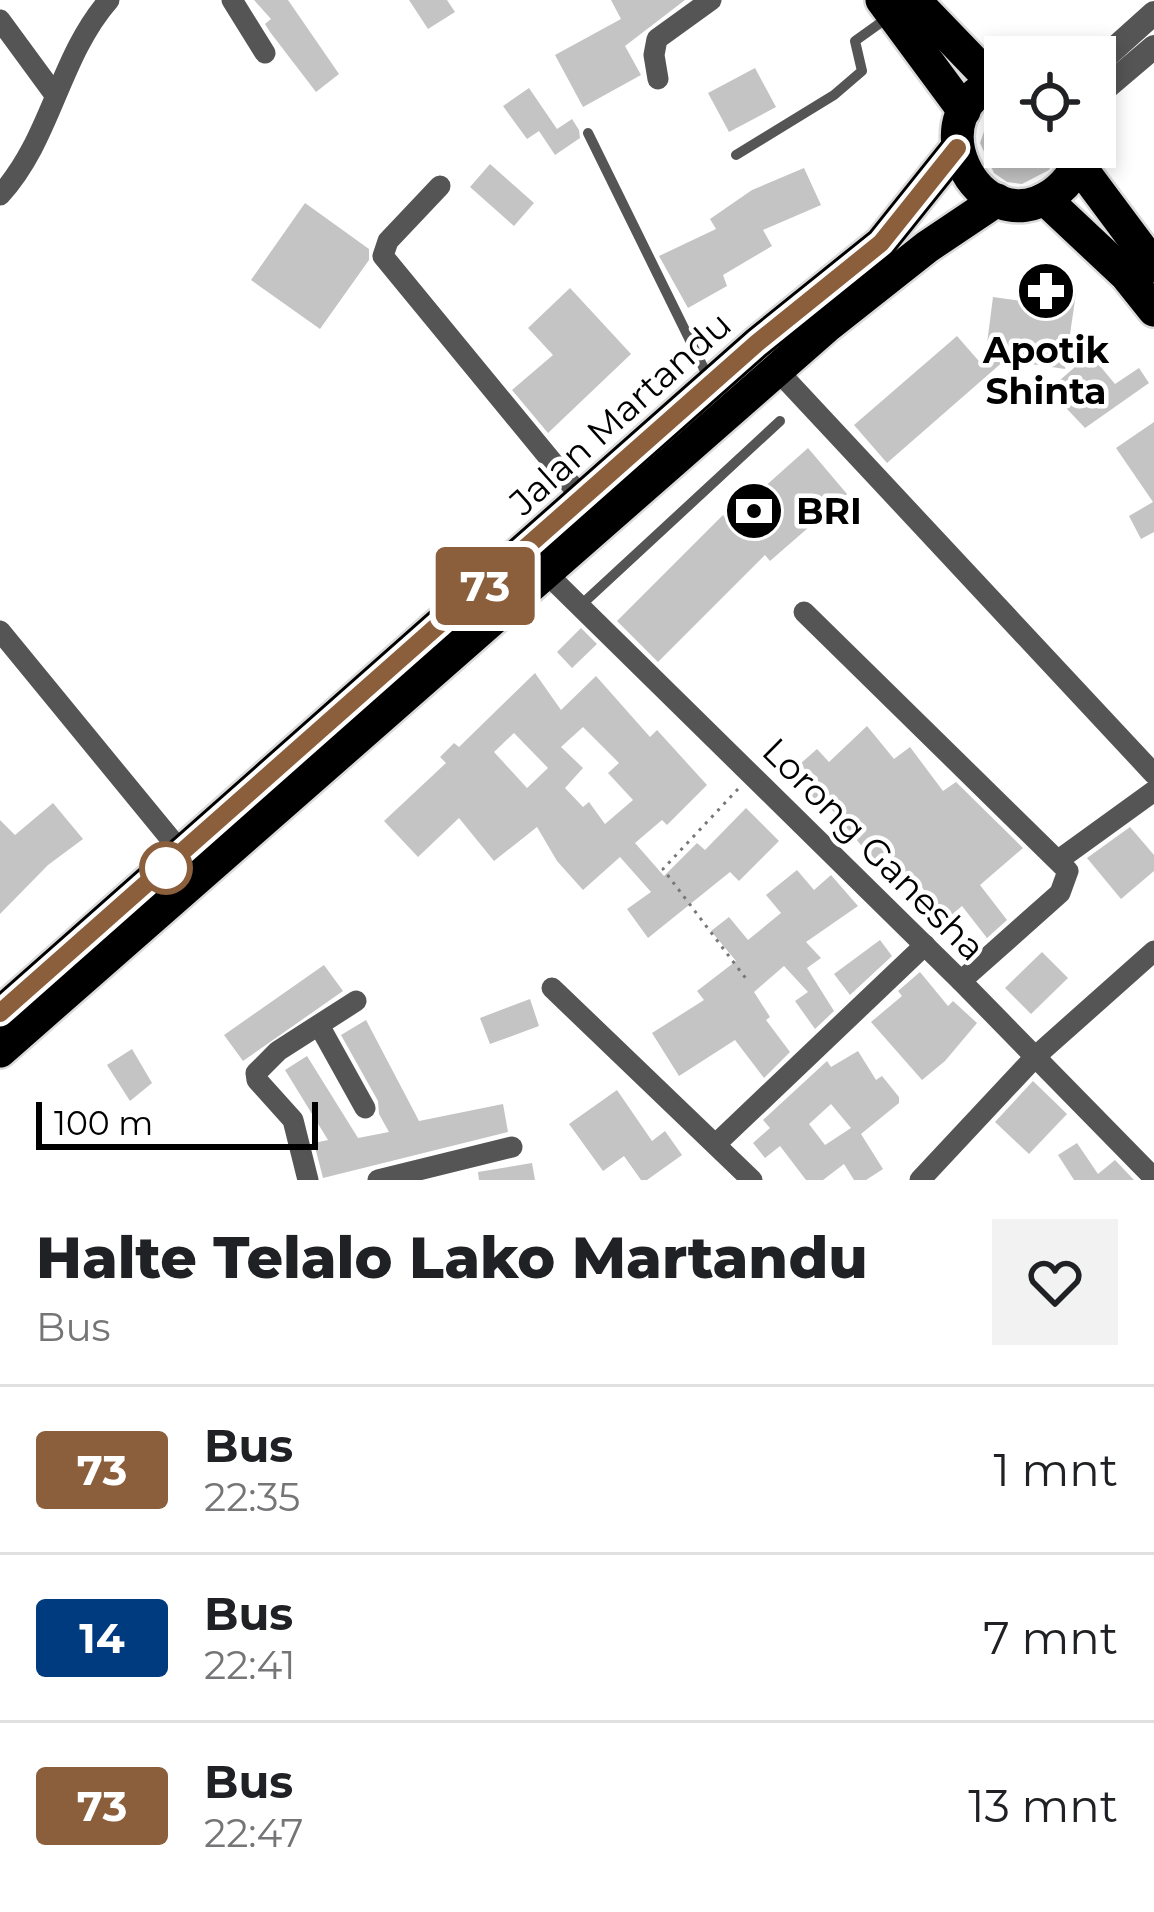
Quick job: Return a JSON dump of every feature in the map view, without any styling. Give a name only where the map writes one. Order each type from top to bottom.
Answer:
[{"type":"highway","points":[[896,5],[984,69]]},
{"type":"highway","points":[[896,5],[964,111]]},
{"type":"highway","points":[[984,94],[964,111],[957,148],[963,170],[977,188],[997,200],[1030,204],[1065,185],[1074,168]]},
{"type":"highway","name":"Jalan Martandu","points":[[0,1051],[335,738],[582,498],[881,243],[957,148]]},
{"type":"highway","points":[[1088,168],[1154,266]]},
{"type":"highway","points":[[1045,199],[1126,275],[1154,310]]},
{"type":"highway","name":"Jalan Martandu","points":[[0,1013],[183,854],[544,571],[927,247],[997,200]]},
{"type":"street","points":[[0,195],[19,174],[76,50],[109,0]]},
{"type":"street","points":[[232,0],[265,52]]},
{"type":"street","points":[[658,79],[657,39],[711,0]]},
{"type":"street","points":[[1116,47],[1154,13]]},
{"type":"street","points":[[0,20],[56,95]]},
{"type":"street","points":[[1116,79],[1154,47]]},
{"type":"street","points":[[440,186],[388,242],[383,256],[582,498]]},
{"type":"street","points":[[777,370],[1154,774]]},
{"type":"street","name":"Lorong Ganesha","points":[[544,571],[962,981],[1154,1178]]},
{"type":"street","points":[[804,612],[1060,859],[1069,878],[1060,893],[962,981]]},
{"type":"street","points":[[0,631],[183,854]]},
{"type":"street","points":[[1060,859],[1154,791]]},
{"type":"street","points":[[717,1143],[925,945]]},
{"type":"street","points":[[920,1180],[1036,1056],[1154,951]]},
{"type":"street","points":[[552,988],[752,1180]]},
{"type":"street","points":[[308,1180],[293,1120],[256,1076],[262,1064],[356,1001]]},
{"type":"street","points":[[320,1027],[365,1108]]},
{"type":"street","points":[[378,1180],[512,1147]]},
{"type":"lane","points":[[1144,0],[1154,13]]},
{"type":"lane","points":[[736,155],[835,95],[862,71],[855,41],[896,5]]},
{"type":"lane","points":[[588,133],[712,384]]},
{"type":"lane","points":[[579,608],[679,510],[780,421]]},
{"type":"lane","points":[[650,478],[679,510]]},
{"type":"path","points":[[747,980],[663,869],[752,775]]},
{"type":"building","points":[[254,0],[288,0],[339,74],[316,92],[270,32],[265,24],[271,19]]},
{"type":"building","points":[[409,0],[447,0],[455,12],[428,29]]},
{"type":"building","points":[[611,0],[685,0],[625,46],[641,75],[583,107],[555,55],[621,19]]},
{"type":"building","points":[[755,68],[776,107],[729,132],[708,93]]},
{"type":"building","points":[[529,88],[557,129],[572,119],[579,130],[580,138],[555,155],[539,131],[527,139],[503,106]]},
{"type":"building","points":[[490,164],[534,203],[514,226],[470,187]]},
{"type":"building","points":[[804,168],[821,205],[763,230],[772,246],[723,275],[727,286],[688,308],[659,256],[716,229],[710,219],[752,190]]},
{"type":"building","points":[[992,168],[1050,168],[1022,184],[1007,182]]},
{"type":"building","points":[[305,203],[369,249],[369,260],[320,329],[251,280]]},
{"type":"building","points":[[570,288],[631,354],[548,433],[512,390],[553,355],[528,328]]},
{"type":"building","points":[[1038,288],[1076,293],[1065,369],[1005,360],[887,463],[854,425],[957,336],[984,367],[993,297],[1036,303]]},
{"type":"building","points":[[1090,354],[1115,384],[1139,368],[1149,383],[1085,428],[1052,393],[1052,387]]},
{"type":"building","points":[[1154,422],[1154,532],[1141,539],[1129,516],[1153,502],[1116,448]]},
{"type":"building","points":[[808,448],[847,494],[770,561],[765,555],[658,662],[617,621],[723,515],[727,520]]},
{"type":"building","points":[[581,628],[597,644],[572,668],[557,652]]},
{"type":"building","points":[[535,673],[561,710],[596,676],[650,737],[657,730],[707,785],[667,825],[662,820],[635,843],[664,876],[697,843],[705,850],[746,808],[779,841],[739,881],[730,872],[648,938],[627,909],[651,892],[620,857],[583,890],[557,861],[537,827],[494,861],[459,818],[418,857],[384,821],[446,763],[440,757],[454,743],[459,747]],"holes":[[[583,727],[619,763],[608,773],[633,800],[605,824],[589,802],[583,807],[565,788],[583,768],[561,747]],[[514,733],[548,768],[527,788],[494,752]]]},
{"type":"building","points":[[867,726],[894,759],[910,747],[943,791],[956,782],[1023,848],[980,885],[1007,920],[987,938],[962,906],[948,918],[913,877],[897,889],[828,805],[823,810],[806,790],[816,782],[800,764],[817,749],[829,762]]},
{"type":"building","points":[[53,803],[83,839],[48,865],[0,914],[0,820],[15,835]]},
{"type":"building","points":[[1130,827],[1154,855],[1154,871],[1121,899],[1087,858]]},
{"type":"building","points":[[797,870],[814,890],[831,875],[858,906],[806,942],[821,958],[807,968],[834,1011],[815,1029],[795,1001],[808,992],[784,966],[754,992],[770,1017],[766,1020],[790,1052],[764,1078],[735,1040],[679,1076],[652,1033],[704,1000],[697,991],[736,961],[711,931],[729,917],[748,940],[781,913],[766,895]]},
{"type":"building","points":[[880,940],[892,956],[850,995],[834,974]]},
{"type":"building","points":[[1042,952],[1068,978],[1031,1014],[1005,988]]},
{"type":"building","points":[[324,965],[343,991],[243,1061],[224,1035]]},
{"type":"building","points":[[920,972],[948,1006],[953,1001],[977,1023],[922,1080],[871,1022],[902,996],[898,991]]},
{"type":"building","points":[[530,999],[539,1026],[490,1044],[480,1018]]},
{"type":"building","points":[[366,1020],[419,1121],[503,1104],[508,1132],[323,1178],[314,1143],[328,1140],[285,1070],[307,1056],[358,1138],[389,1132],[378,1101],[341,1035]]},
{"type":"building","points":[[132,1049],[152,1083],[130,1101],[107,1065]]},
{"type":"building","points":[[858,1051],[876,1080],[882,1076],[899,1097],[899,1103],[861,1134],[883,1169],[866,1180],[854,1180],[844,1164],[823,1180],[806,1180],[780,1146],[765,1158],[753,1143],[770,1128],[763,1120],[827,1061],[831,1067]],"holes":[[[831,1104],[851,1128],[825,1145],[809,1124]]]},
{"type":"building","points":[[1033,1081],[1067,1114],[1029,1154],[995,1122]]},
{"type":"building","points":[[617,1090],[652,1141],[665,1131],[682,1155],[647,1180],[641,1180],[624,1156],[603,1171],[569,1124]]},
{"type":"building","points":[[1077,1143],[1098,1174],[1115,1160],[1134,1180],[1074,1180],[1058,1155]]},
{"type":"building","points":[[532,1163],[535,1180],[479,1180],[478,1172]]},
{"type":"bus line","name":"73","points":[[0,1013],[757,343],[881,243],[957,148]]},
{"type":"place","name":"Apotik Shinta","points":[[1046,291]]},
{"type":"place","name":"BRI","points":[[754,511]]}]
